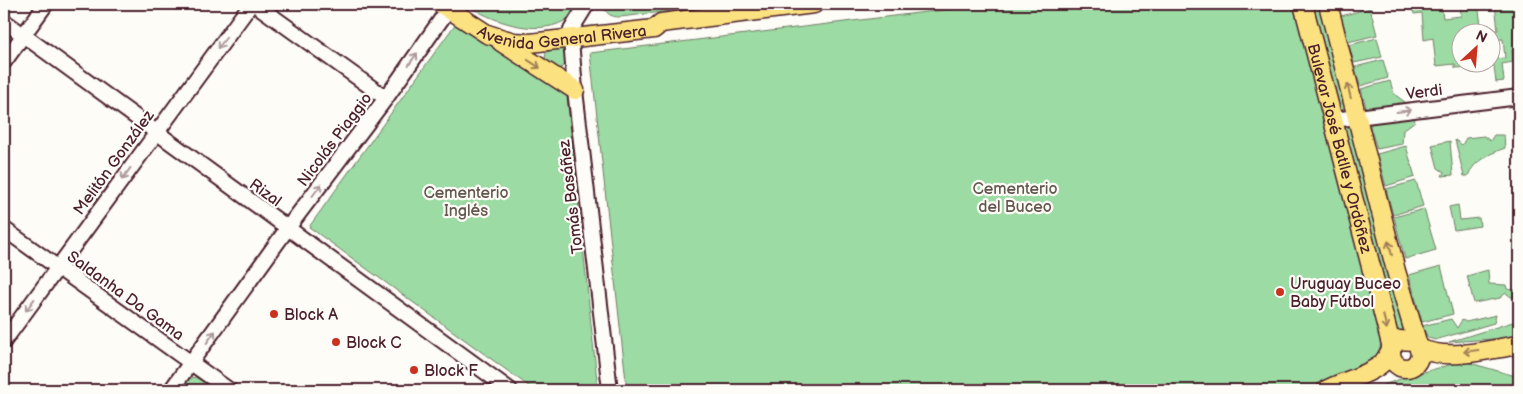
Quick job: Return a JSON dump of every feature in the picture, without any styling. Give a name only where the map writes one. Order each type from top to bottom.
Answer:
[{"type":"main road","name":"Avenida General Rivera","points":[[449,5],[494,38],[530,43],[652,20],[661,24],[814,4]]},
{"type":"main road","name":"Bulevar José Batlle y Ordóñez","points":[[1303,4],[1365,241],[1390,351]]},
{"type":"main road","name":"Bulevar José Batlle y Ordóñez","points":[[1328,4],[1356,118],[1418,347]]},
{"type":"main road","name":"Avenida General Rivera","points":[[449,5],[513,32],[571,34]]},
{"type":"main road","points":[[494,38],[575,90]]},
{"type":"main road","points":[[1326,390],[1379,365],[1394,344],[1402,339],[1413,341],[1418,347],[1420,354],[1418,362],[1408,368],[1341,390]]},
{"type":"main road","points":[[1418,347],[1436,354],[1450,354],[1519,345]]},
{"type":"main road","points":[[1390,351],[1391,359],[1396,365],[1408,368]]},
{"type":"street","points":[[4,62],[46,4]]},
{"type":"street","name":"Melitón González","points":[[4,341],[251,4]]},
{"type":"street","points":[[255,4],[386,98]]},
{"type":"street","points":[[571,34],[587,4]]},
{"type":"street","name":"Nicolás Piaggio","points":[[171,390],[287,229],[386,98],[449,5]]},
{"type":"street","name":"Rizal","points":[[4,21],[155,134],[510,390]]},
{"type":"street","name":"Tomás Basáñez","points":[[571,34],[575,90],[610,390]]},
{"type":"street","name":"Verdi","points":[[1333,120],[1519,97]]},
{"type":"street","name":"Saldanha Da Gama","points":[[4,229],[229,390]]},
{"type":"green space","points":[[466,4],[580,4],[564,21],[553,26],[527,27],[500,21]]},
{"type":"green space","points":[[603,4],[731,4],[620,17],[608,14]]},
{"type":"green space","name":"Cementerio del Buceo","points":[[992,4],[1295,4],[1381,344],[1376,359],[1316,390],[627,390],[590,53]]},
{"type":"green space","points":[[1308,4],[1321,4],[1345,108],[1342,110],[1338,109]]},
{"type":"green space","points":[[1411,4],[1441,4],[1443,18],[1461,16],[1460,4],[1478,4],[1481,22],[1450,22],[1450,65],[1436,66],[1433,38],[1424,40],[1422,13],[1414,14]]},
{"type":"green space","points":[[1495,4],[1514,4],[1517,28],[1519,28],[1519,49],[1512,50],[1513,62],[1502,64],[1504,81],[1496,82],[1495,72],[1500,72],[1500,58],[1505,58],[1503,39],[1500,39],[1500,22],[1497,22]]},
{"type":"green space","points":[[1370,8],[1377,35],[1348,42],[1341,16]]},
{"type":"green space","name":"Cementerio Inglés","points":[[456,23],[567,96],[598,390],[534,390],[309,227]]},
{"type":"green space","points":[[1377,38],[1382,57],[1354,63],[1349,45]]},
{"type":"green space","points":[[556,47],[564,50],[567,58],[564,66],[556,69],[548,66],[545,58],[548,50]]},
{"type":"green space","points":[[1383,60],[1388,78],[1360,86],[1355,67]]},
{"type":"green space","points":[[1390,81],[1394,94],[1409,105],[1367,111],[1361,89]]},
{"type":"green space","points":[[1414,117],[1415,121],[1403,130],[1402,144],[1377,149],[1370,127],[1372,121]]},
{"type":"green space","points":[[1350,124],[1409,335],[1395,339],[1343,127]]},
{"type":"green space","points":[[1494,135],[1504,135],[1505,148],[1483,158],[1474,166],[1468,176],[1464,176],[1455,140],[1462,145],[1466,138],[1484,136],[1490,141]]},
{"type":"green space","points":[[1450,141],[1453,175],[1442,176],[1444,172],[1438,168],[1432,145]]},
{"type":"green space","points":[[1406,146],[1415,177],[1386,186],[1377,154]]},
{"type":"green space","points":[[1416,181],[1423,206],[1393,215],[1386,189]]},
{"type":"green space","points":[[1458,205],[1460,220],[1479,218],[1480,226],[1454,230],[1449,207]]},
{"type":"green space","points":[[1424,209],[1436,250],[1405,259],[1394,217]]},
{"type":"green space","points":[[1441,266],[1453,314],[1422,322],[1409,275]]},
{"type":"green space","points":[[1488,270],[1489,284],[1506,285],[1507,289],[1519,291],[1519,297],[1511,297],[1506,293],[1500,298],[1474,303],[1467,276]]},
{"type":"green space","points":[[1496,315],[1494,323],[1435,340],[1428,338],[1422,326],[1451,319],[1457,328],[1462,320],[1466,322]]},
{"type":"green space","points":[[1519,320],[1519,337],[1449,342]]},
{"type":"green space","points":[[1463,361],[1519,377],[1519,390],[1369,390],[1406,377]]},
{"type":"green space","points":[[195,377],[217,390],[178,390],[188,379]]},
{"type":"place","name":"Uruguay Buceo Baby Fútbol","points":[[1280,292]]},
{"type":"place","name":"Block A","points":[[274,314]]},
{"type":"place","name":"Block C","points":[[336,342]]},
{"type":"place","name":"Block F","points":[[414,370]]}]
